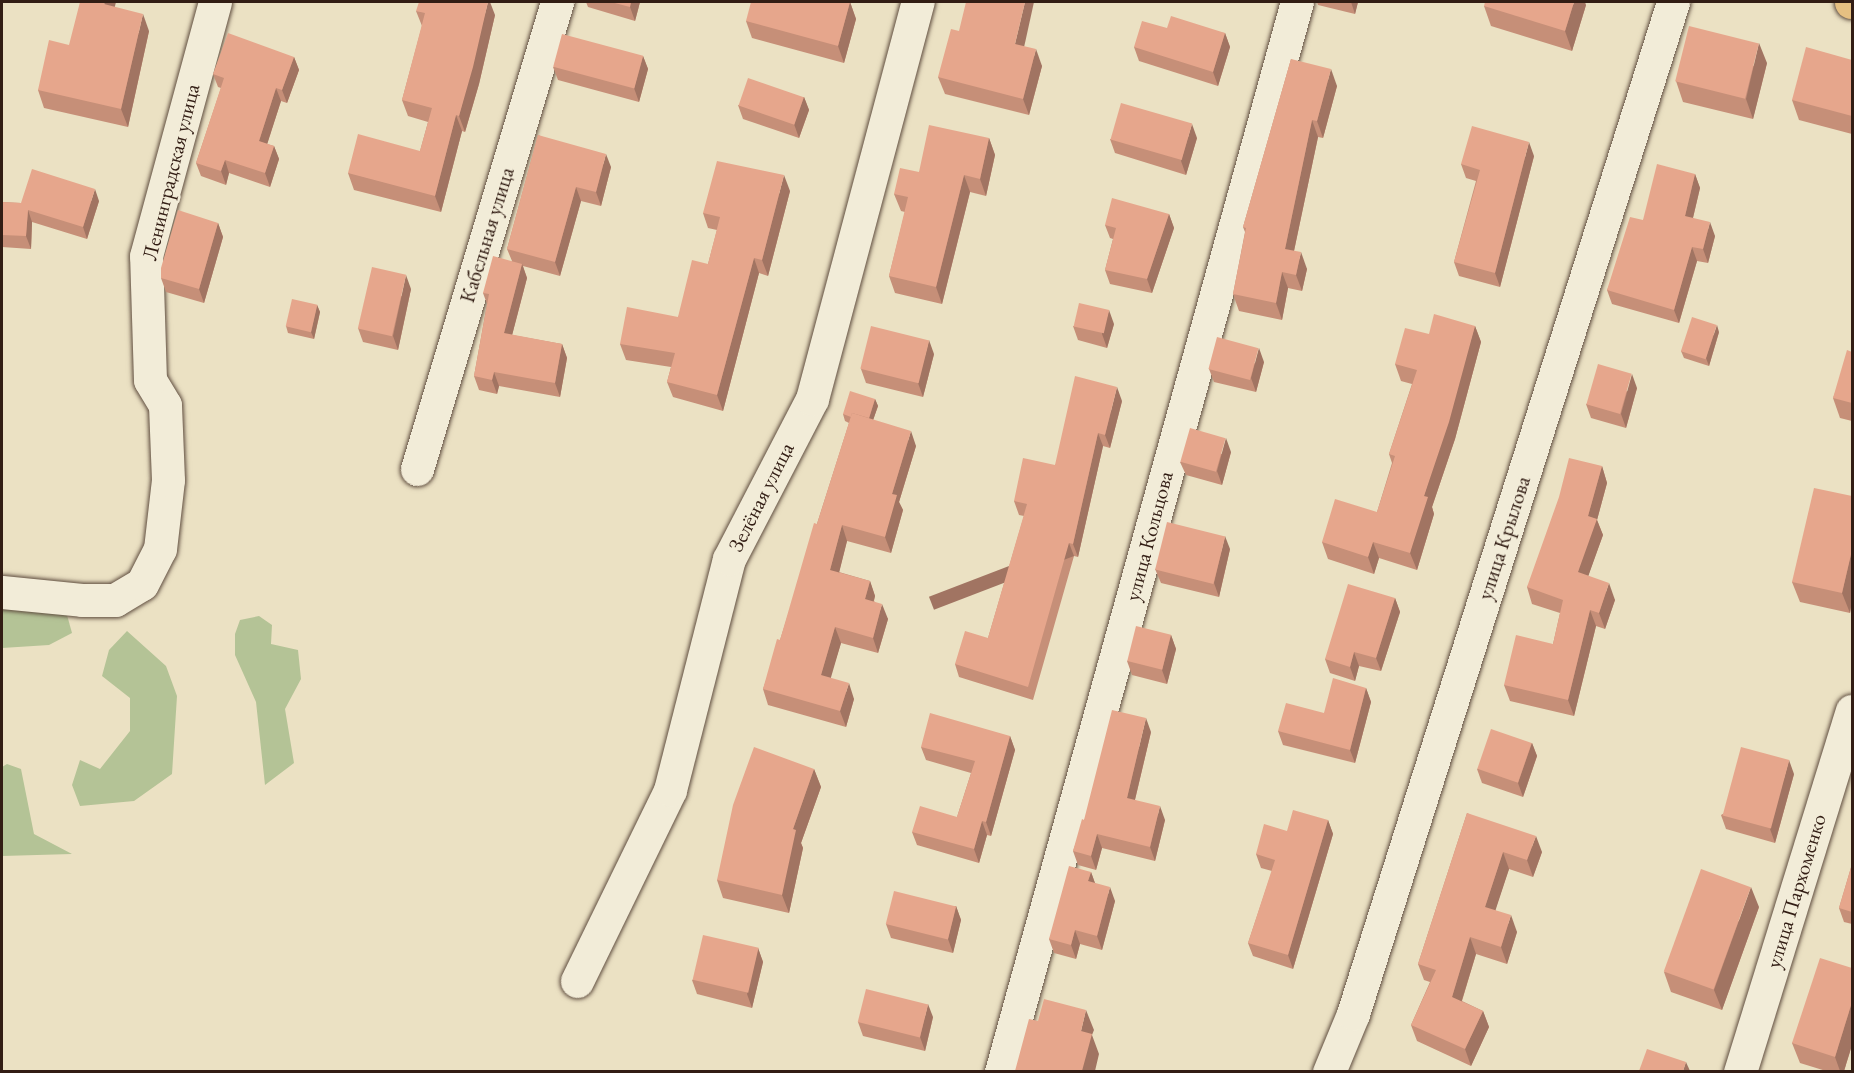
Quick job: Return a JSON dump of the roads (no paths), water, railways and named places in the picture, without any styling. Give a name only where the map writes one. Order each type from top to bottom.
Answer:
[{"type":"street","name":"Ленинградская улица","points":[[2,592],[82,600],[115,600],[142,584],[160,549],[168,480],[165,405],[150,380],[146,256],[215,2]]},
{"type":"street","name":"Кабельная улица","points":[[417,469],[556,2]]},
{"type":"street","name":"Зелёная улица","points":[[577,981],[670,790],[729,559],[812,399],[918,2]]},
{"type":"street","name":"улица Кольцова","points":[[1001,1071],[1297,2]]},
{"type":"street","name":"улица Крылова","points":[[1329,1071],[1353,1014],[1673,2]]},
{"type":"street","name":"улица Пархоменко","points":[[1740,1071],[1852,711]]}]
